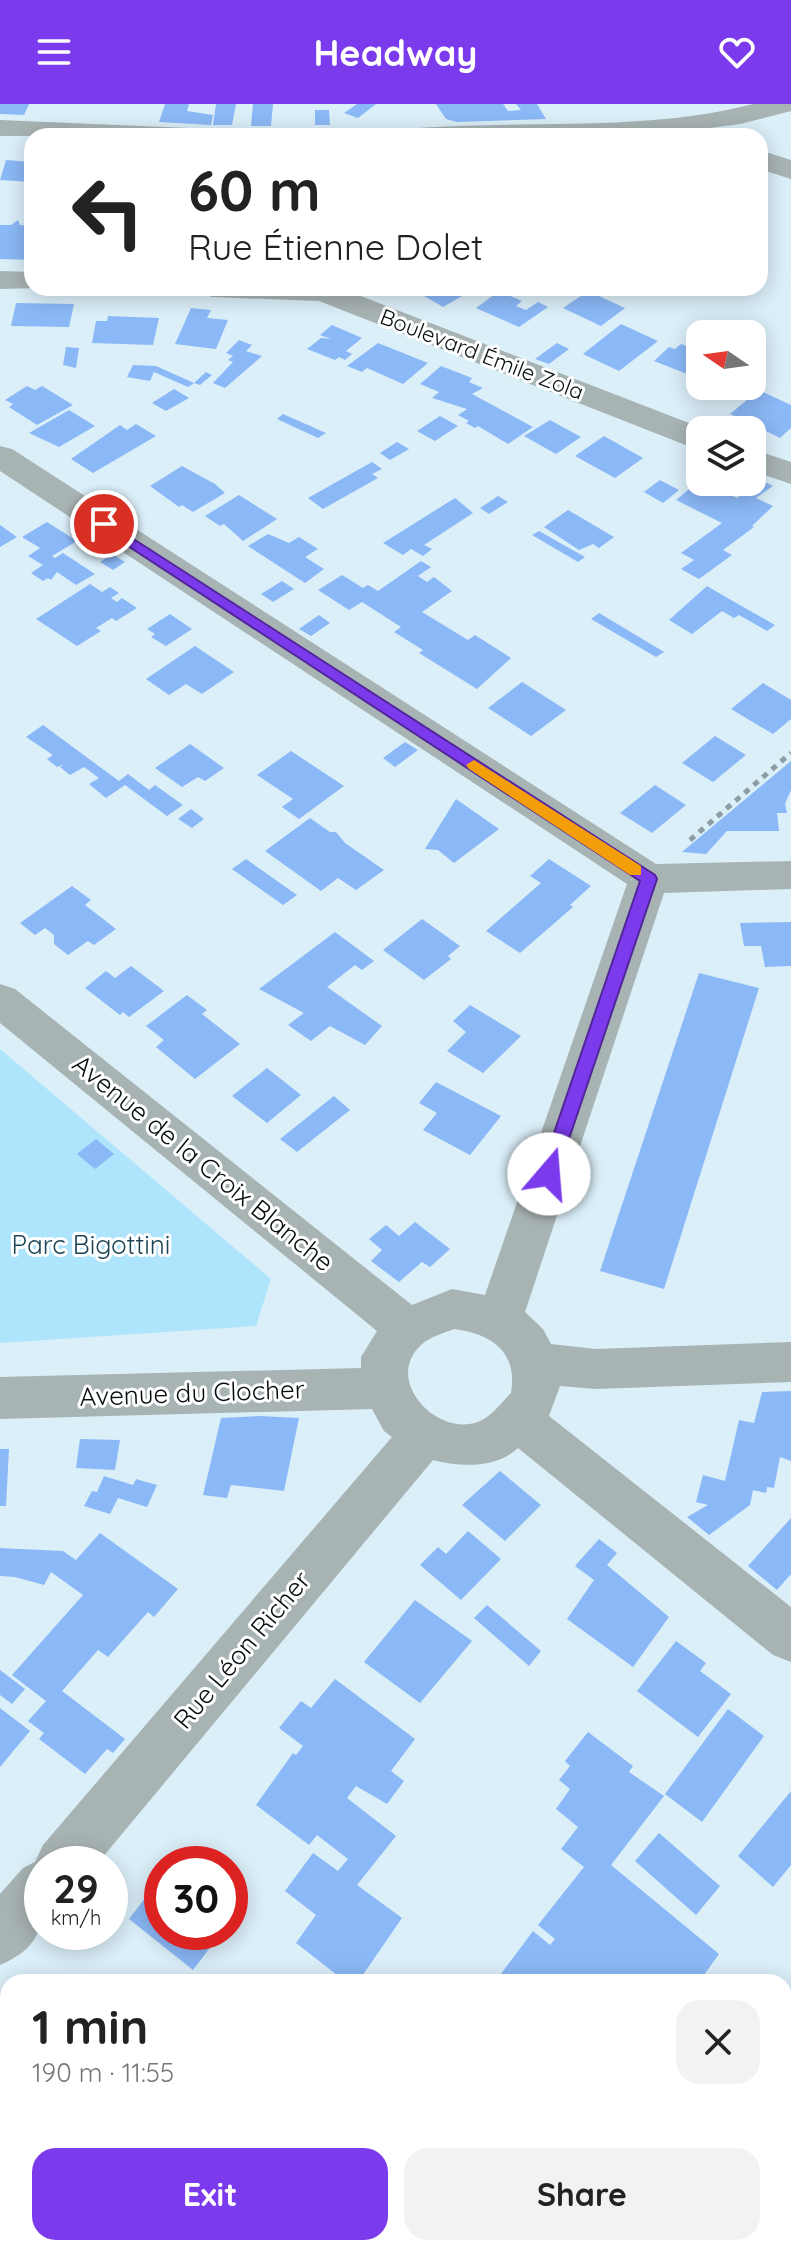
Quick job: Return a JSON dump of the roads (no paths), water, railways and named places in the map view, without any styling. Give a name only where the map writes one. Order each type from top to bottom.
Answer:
[{"type":"street","points":[[702,128],[785,104]]},
{"type":"street","points":[[0,128],[24,129]]},
{"type":"street","points":[[768,162],[791,170]]},
{"type":"street","points":[[0,280],[24,281]]},
{"type":"street","name":"Boulevard Émile Zola","points":[[333,296],[686,434]]},
{"type":"street","points":[[0,456],[649,879],[791,875]]},
{"type":"street","points":[[766,464],[791,474]]},
{"type":"street","points":[[500,1319],[649,879]]},
{"type":"street","name":"Avenue de la Croix Blanche","points":[[0,1000],[405,1327]]},
{"type":"street","points":[[452,1309],[477,1311],[500,1319],[517,1331],[535,1363],[537,1384],[532,1403],[519,1420],[500,1435],[475,1443],[449,1443],[423,1436],[405,1423],[391,1407],[383,1388],[383,1366],[391,1345],[405,1327],[427,1315],[452,1309]]},
{"type":"street","points":[[535,1363],[596,1369],[791,1362]]},
{"type":"street","name":"Avenue du Clocher","points":[[0,1398],[383,1388]]},
{"type":"street","points":[[519,1420],[791,1638]]},
{"type":"street","name":"Rue Léon Richer","points":[[77,1846],[423,1436]]},
{"type":"street","points":[[0,1937],[24,1908]]},
{"type":"park label","name":"Parc Bigottini","points":[[91,1245]]}]
